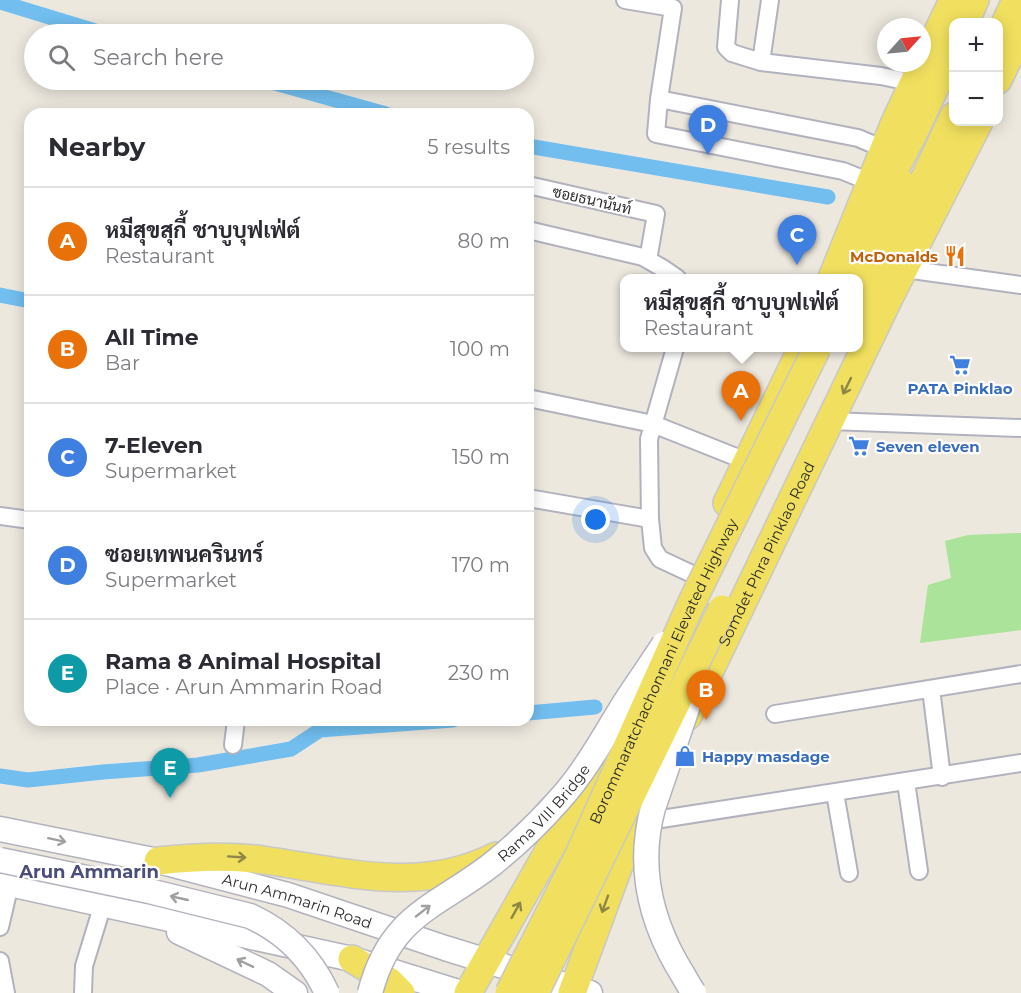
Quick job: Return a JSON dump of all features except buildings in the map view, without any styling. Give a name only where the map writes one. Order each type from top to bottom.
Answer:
[{"type":"main road","points":[[833,274],[884,149],[953,0]]},
{"type":"main road","points":[[967,18],[975,0]]},
{"type":"main road","points":[[977,18],[985,0]]},
{"type":"main road","points":[[999,18],[1007,0]]},
{"type":"main road","points":[[1003,30],[1016,0]]},
{"type":"main road","points":[[1003,72],[1021,32]]},
{"type":"main road","points":[[841,274],[914,132],[949,58]]},
{"type":"main road","points":[[853,274],[953,72]]},
{"type":"main road","points":[[863,309],[949,126]]},
{"type":"main road","points":[[890,296],[925,200],[958,126]]},
{"type":"main road","name":"Somdet Phra Pinklao Road","points":[[578,991],[625,849],[636,823],[890,296],[977,126]]},
{"type":"main road","points":[[468,993],[618,727],[800,352]]},
{"type":"main road","name":"Borommaratchachonnani Elevated Highway","points":[[509,993],[578,857],[691,604],[815,352]]},
{"type":"main road","name":"Borommaratchachonnani Elevated Highway","points":[[535,993],[722,609],[843,352]]},
{"type":"main road","name":"Rama VIII Bridge","points":[[370,993],[383,953],[407,924],[490,865],[530,832],[584,772],[626,701],[691,604]]},
{"type":"main road","points":[[694,993],[669,951],[655,918],[647,882],[646,841],[653,808],[722,609]]},
{"type":"main road","points":[[618,727],[620,756],[632,766],[650,770],[661,764],[670,754]]},
{"type":"main road","points":[[158,861],[219,856],[261,859],[384,877],[440,876],[485,862],[527,840],[574,806]]},
{"type":"main road","name":"Arun Ammarin Road","points":[[0,829],[158,861],[288,895],[578,991]]},
{"type":"main road","points":[[625,849],[651,929],[665,955],[700,993]]},
{"type":"main road","points":[[0,860],[149,891],[250,916],[263,922],[293,944],[316,972],[327,993]]},
{"type":"main road","points":[[5,883],[352,960],[461,993]]},
{"type":"main road","points":[[130,910],[268,974],[295,993]]},
{"type":"main road","points":[[352,960],[389,981],[401,993]]},
{"type":"street","points":[[625,0],[673,8],[658,99],[656,134],[843,171],[870,182]]},
{"type":"street","points":[[730,0],[726,47],[732,53],[761,62],[881,76],[914,83]]},
{"type":"street","points":[[761,62],[770,0]]},
{"type":"street","points":[[658,99],[858,138],[884,149]]},
{"type":"street","name":"ซอยธนานันท์","points":[[534,186],[656,214],[648,260]]},
{"type":"street","points":[[534,232],[648,260],[669,274]]},
{"type":"street","points":[[904,269],[1021,285]]},
{"type":"street","points":[[674,352],[649,439],[650,519],[653,548],[660,559],[692,574]]},
{"type":"street","points":[[534,399],[653,424],[746,461]]},
{"type":"street","points":[[830,421],[1021,428]]},
{"type":"street","points":[[534,499],[650,519]]},
{"type":"street","points":[[0,516],[24,519]]},
{"type":"street","points":[[775,714],[1021,674]]},
{"type":"street","points":[[931,688],[942,777]]},
{"type":"street","points":[[233,745],[235,726]]},
{"type":"street","points":[[636,823],[1021,764]]},
{"type":"street","points":[[906,782],[919,871]]},
{"type":"street","points":[[836,793],[849,873]]},
{"type":"street","points":[[0,927],[5,883]]},
{"type":"street","points":[[83,993],[84,966],[103,904]]},
{"type":"street","points":[[0,961],[6,993]]},
{"type":"green space","points":[[1021,533],[1021,630],[920,643],[928,585],[951,578],[945,541],[968,535]]},
{"type":"waterway","points":[[0,2],[72,24]]},
{"type":"waterway","points":[[300,90],[364,108]]},
{"type":"waterway","points":[[534,147],[828,197]]},
{"type":"waterway","points":[[0,295],[24,300]]},
{"type":"waterway","points":[[534,712],[595,707]]},
{"type":"waterway","points":[[0,776],[28,780],[198,765],[291,749],[320,730],[373,726]]},
{"type":"place","name":"ซอยเทพนครินทร์","points":[[708,155]]},
{"type":"place","name":"McDonalds","points":[[955,256]]},
{"type":"place","name":"7-Eleven","points":[[797,265]]},
{"type":"place","name":"PATA Pinklao","points":[[960,365]]},
{"type":"place","name":"หมีสุขสุกี้ ชาบูบุฟเฟ่ต์","points":[[741,421]]},
{"type":"place","name":"Seven eleven","points":[[859,446]]},
{"type":"place","name":"All Time","points":[[706,720]]},
{"type":"place","name":"Happy masdage","points":[[685,756]]},
{"type":"place","name":"Rama 8 Animal Hospital","points":[[170,798]]},
{"type":"district","name":"Arun Ammarin","points":[[89,872]]}]
